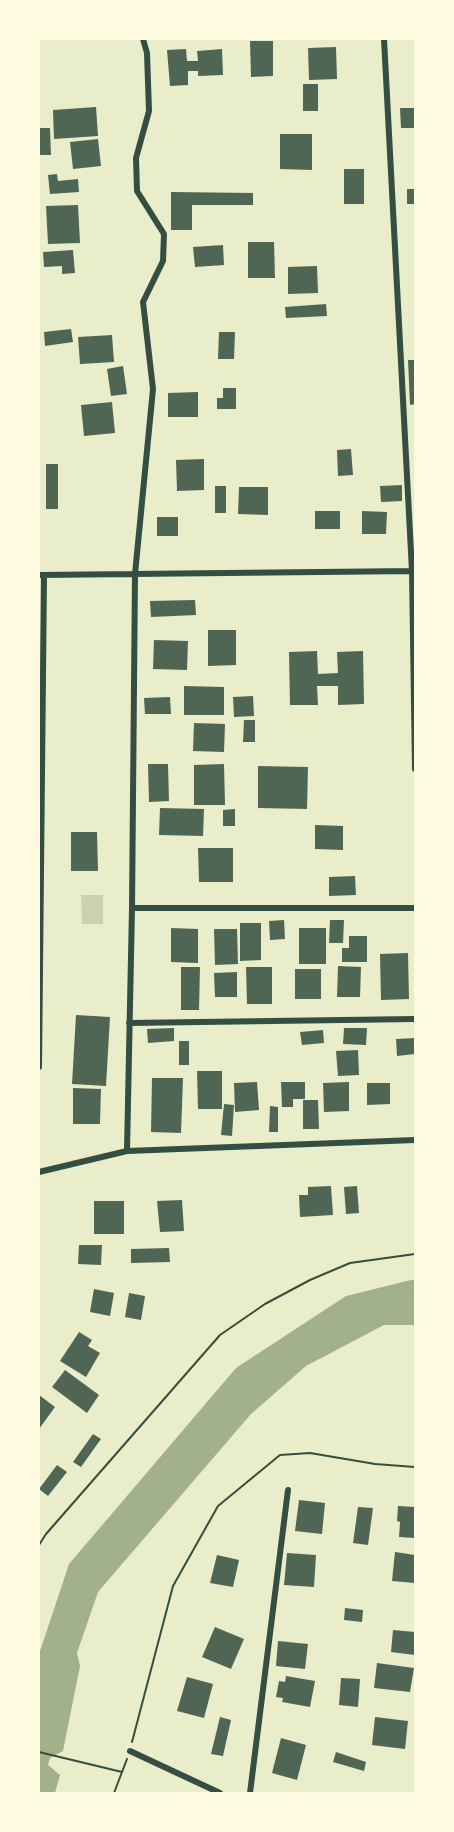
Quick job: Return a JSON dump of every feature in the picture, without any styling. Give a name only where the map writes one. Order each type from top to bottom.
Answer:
[{"type":"street","points":[[127,1151],[135,574],[153,389],[143,302],[164,261],[164,234],[137,190],[136,158],[148,111],[147,53],[142,39]]},
{"type":"street","points":[[384,39],[414,571],[415,769]]},
{"type":"street","points":[[39,1067],[42,576],[414,571]]},
{"type":"street","points":[[132,908],[415,908]]},
{"type":"street","points":[[129,1023],[415,1019]]},
{"type":"street","points":[[39,1172],[127,1151],[415,1140]]},
{"type":"street","points":[[250,1793],[288,1490]]},
{"type":"street","points":[[130,1751],[220,1793]]},
{"type":"path","points":[[39,1545],[46,1534],[220,1335],[266,1304],[350,1263],[415,1254]]},
{"type":"path","points":[[114,1793],[130,1751],[173,1586],[218,1506],[280,1455],[310,1454],[375,1464],[415,1467]]},
{"type":"path","points":[[39,1752],[122,1772]]},
{"type":"shaded area","points":[[81,895],[103,895],[103,924],[82,924]]},
{"type":"shaded area","points":[[415,1280],[415,1325],[384,1325],[306,1366],[251,1414],[98,1592],[77,1653],[80,1666],[63,1751],[50,1758],[48,1765],[60,1775],[55,1793],[39,1793],[39,1654],[69,1564],[236,1368],[346,1296]]},
{"type":"building","points":[[250,41],[273,41],[273,76],[251,77]]},
{"type":"building","points":[[336,47],[337,79],[309,80],[308,48]]},
{"type":"building","points":[[186,49],[187,61],[198,61],[197,51],[222,49],[223,75],[198,76],[198,71],[188,71],[188,85],[170,86],[167,50]]},
{"type":"building","points":[[303,84],[318,84],[318,111],[303,111]]},
{"type":"building","points":[[96,107],[98,136],[54,139],[53,110]]},
{"type":"building","points":[[400,108],[415,108],[415,128],[401,128]]},
{"type":"building","points":[[39,128],[50,128],[51,155],[39,155]]},
{"type":"building","points":[[280,134],[312,134],[312,170],[280,169]]},
{"type":"building","points":[[98,139],[101,166],[73,169],[70,142]]},
{"type":"building","points":[[344,169],[364,169],[364,204],[344,204]]},
{"type":"building","points":[[57,174],[58,181],[78,179],[79,192],[50,194],[48,175]]},
{"type":"building","points":[[407,189],[415,189],[415,204],[407,204]]},
{"type":"building","points":[[171,192],[253,193],[253,205],[192,205],[192,230],[171,230]]},
{"type":"building","points":[[78,205],[80,243],[48,244],[46,206]]},
{"type":"building","points":[[248,242],[274,242],[275,278],[248,278]]},
{"type":"building","points":[[223,245],[224,265],[195,267],[193,247]]},
{"type":"building","points":[[73,250],[75,273],[62,274],[62,266],[44,267],[43,252]]},
{"type":"building","points":[[317,266],[318,293],[288,294],[288,267]]},
{"type":"building","points":[[326,304],[327,316],[286,318],[285,307]]},
{"type":"building","points":[[71,329],[73,342],[45,346],[44,332]]},
{"type":"building","points":[[219,332],[235,332],[234,359],[218,359]]},
{"type":"building","points":[[112,335],[114,362],[80,364],[78,337]]},
{"type":"building","points":[[408,360],[415,360],[415,404],[410,405]]},
{"type":"building","points":[[123,366],[127,394],[111,396],[107,369]]},
{"type":"building","points":[[223,388],[236,388],[236,409],[217,409],[217,398],[223,398]]},
{"type":"building","points":[[198,392],[198,417],[168,417],[168,393]]},
{"type":"building","points":[[112,402],[115,433],[84,436],[81,405]]},
{"type":"building","points":[[351,449],[353,475],[338,476],[337,450]]},
{"type":"building","points":[[204,459],[204,490],[177,491],[176,460]]},
{"type":"building","points":[[46,464],[58,464],[58,509],[46,509]]},
{"type":"building","points":[[402,485],[402,501],[381,502],[380,486]]},
{"type":"building","points":[[215,486],[226,486],[226,513],[215,513]]},
{"type":"building","points":[[239,487],[268,487],[268,515],[238,514]]},
{"type":"building","points":[[315,511],[340,511],[340,529],[315,529]]},
{"type":"building","points":[[362,511],[387,512],[386,534],[362,534]]},
{"type":"building","points":[[157,517],[178,517],[178,536],[157,536]]},
{"type":"building","points":[[195,600],[196,615],[151,617],[150,601]]},
{"type":"building","points":[[208,630],[236,630],[236,665],[208,666]]},
{"type":"building","points":[[154,640],[188,641],[187,670],[153,669]]},
{"type":"building","points":[[317,651],[318,674],[338,673],[337,652],[363,651],[364,704],[338,705],[338,686],[317,686],[318,705],[290,705],[289,652]]},
{"type":"building","points":[[184,686],[224,687],[224,715],[184,715]]},
{"type":"building","points":[[253,696],[254,716],[234,717],[233,697]]},
{"type":"building","points":[[170,697],[171,714],[145,714],[144,698]]},
{"type":"building","points":[[244,720],[255,720],[255,742],[243,742]]},
{"type":"building","points":[[194,723],[225,724],[224,752],[193,751]]},
{"type":"building","points":[[148,764],[168,764],[169,801],[149,802]]},
{"type":"building","points":[[224,764],[225,805],[194,805],[194,765]]},
{"type":"building","points":[[258,766],[308,767],[307,809],[258,808]]},
{"type":"building","points":[[160,808],[204,809],[203,836],[159,835]]},
{"type":"building","points":[[235,809],[235,826],[223,826],[223,810]]},
{"type":"building","points":[[315,825],[343,826],[343,850],[315,849]]},
{"type":"building","points":[[71,832],[97,832],[98,871],[71,871]]},
{"type":"building","points":[[198,848],[233,848],[233,882],[199,882]]},
{"type":"building","points":[[355,876],[356,895],[329,896],[329,877]]},
{"type":"building","points":[[284,920],[285,939],[270,940],[269,921]]},
{"type":"building","points":[[330,920],[344,920],[343,943],[329,943]]},
{"type":"building","points":[[240,923],[261,923],[261,960],[240,961]]},
{"type":"building","points":[[171,928],[198,929],[198,963],[171,962]]},
{"type":"building","points":[[299,928],[326,928],[326,964],[299,964]]},
{"type":"building","points":[[214,929],[237,929],[238,964],[215,965]]},
{"type":"building","points":[[349,936],[367,936],[367,962],[342,962],[342,948],[349,948]]},
{"type":"building","points":[[408,953],[409,999],[381,1000],[380,954]]},
{"type":"building","points":[[338,966],[361,967],[360,997],[337,997]]},
{"type":"building","points":[[181,967],[200,967],[199,1010],[181,1010]]},
{"type":"building","points":[[246,967],[272,967],[272,1004],[247,1004]]},
{"type":"building","points":[[295,969],[321,969],[321,999],[295,999]]},
{"type":"building","points":[[237,972],[237,997],[215,997],[214,973]]},
{"type":"building","points":[[76,1015],[110,1017],[106,1086],[72,1084]]},
{"type":"building","points":[[174,1028],[174,1041],[148,1043],[147,1029]]},
{"type":"building","points":[[344,1028],[367,1028],[366,1045],[343,1044]]},
{"type":"building","points":[[323,1030],[324,1043],[302,1045],[300,1032]]},
{"type":"building","points":[[415,1038],[415,1054],[397,1056],[396,1039]]},
{"type":"building","points":[[179,1041],[189,1041],[189,1065],[179,1065]]},
{"type":"building","points":[[358,1050],[359,1075],[338,1076],[336,1051]]},
{"type":"building","points":[[197,1071],[222,1071],[222,1109],[198,1109]]},
{"type":"building","points":[[152,1078],[183,1078],[181,1133],[151,1132]]},
{"type":"building","points":[[257,1082],[259,1110],[235,1112],[234,1083]]},
{"type":"building","points":[[281,1082],[305,1082],[305,1099],[293,1099],[293,1107],[282,1107]]},
{"type":"building","points":[[349,1082],[349,1111],[324,1112],[323,1083]]},
{"type":"building","points":[[367,1083],[390,1083],[390,1104],[367,1105]]},
{"type":"building","points":[[73,1088],[101,1089],[100,1124],[73,1124]]},
{"type":"building","points":[[303,1100],[318,1100],[319,1129],[303,1129]]},
{"type":"building","points":[[224,1104],[234,1105],[232,1136],[221,1135]]},
{"type":"building","points":[[270,1106],[278,1107],[278,1132],[269,1132]]},
{"type":"building","points":[[331,1186],[333,1215],[300,1217],[299,1195],[308,1195],[308,1187]]},
{"type":"building","points":[[357,1186],[359,1213],[346,1214],[344,1187]]},
{"type":"building","points":[[182,1200],[184,1231],[160,1232],[157,1201]]},
{"type":"building","points":[[94,1201],[124,1201],[124,1234],[94,1234]]},
{"type":"building","points":[[79,1245],[102,1245],[101,1265],[78,1264]]},
{"type":"building","points":[[169,1248],[170,1262],[131,1263],[131,1249]]},
{"type":"building","points":[[94,1289],[114,1293],[110,1316],[90,1312]]},
{"type":"building","points":[[129,1293],[145,1296],[141,1320],[125,1317]]},
{"type":"building","points":[[79,1332],[92,1340],[88,1346],[100,1353],[86,1377],[60,1361]]},
{"type":"building","points":[[65,1370],[99,1395],[87,1413],[52,1387]]},
{"type":"building","points":[[39,1395],[55,1407],[39,1429]]},
{"type":"building","points":[[93,1434],[101,1439],[81,1467],[73,1462]]},
{"type":"building","points":[[57,1465],[67,1472],[48,1496],[39,1489]]},
{"type":"building","points":[[299,1500],[325,1503],[322,1534],[295,1531]]},
{"type":"building","points":[[398,1506],[415,1507],[415,1538],[399,1537]]},
{"type":"building","points":[[358,1507],[373,1508],[368,1545],[353,1543]]},
{"type":"building","points":[[395,1552],[415,1555],[415,1583],[392,1581]]},
{"type":"building","points":[[287,1553],[316,1555],[314,1587],[284,1585]]},
{"type":"building","points":[[217,1555],[239,1560],[233,1587],[210,1583]]},
{"type":"building","points":[[345,1608],[363,1610],[362,1622],[344,1620]]},
{"type":"building","points":[[215,1627],[244,1639],[231,1669],[202,1657]]},
{"type":"building","points":[[393,1630],[415,1632],[415,1655],[391,1652]]},
{"type":"building","points":[[278,1641],[308,1644],[305,1669],[276,1666]]},
{"type":"building","points":[[377,1663],[414,1668],[410,1692],[374,1688]]},
{"type":"building","points":[[286,1676],[315,1681],[310,1707],[282,1702],[283,1698],[276,1697],[279,1681],[285,1682]]},
{"type":"building","points":[[187,1677],[213,1684],[204,1718],[177,1711]]},
{"type":"building","points":[[341,1678],[360,1679],[358,1707],[339,1705]]},
{"type":"building","points":[[220,1717],[231,1720],[223,1756],[211,1754]]},
{"type":"building","points":[[375,1717],[408,1721],[405,1749],[372,1745]]},
{"type":"building","points":[[281,1738],[306,1745],[297,1780],[272,1773]]},
{"type":"building","points":[[336,1752],[366,1762],[364,1771],[333,1762]]}]
